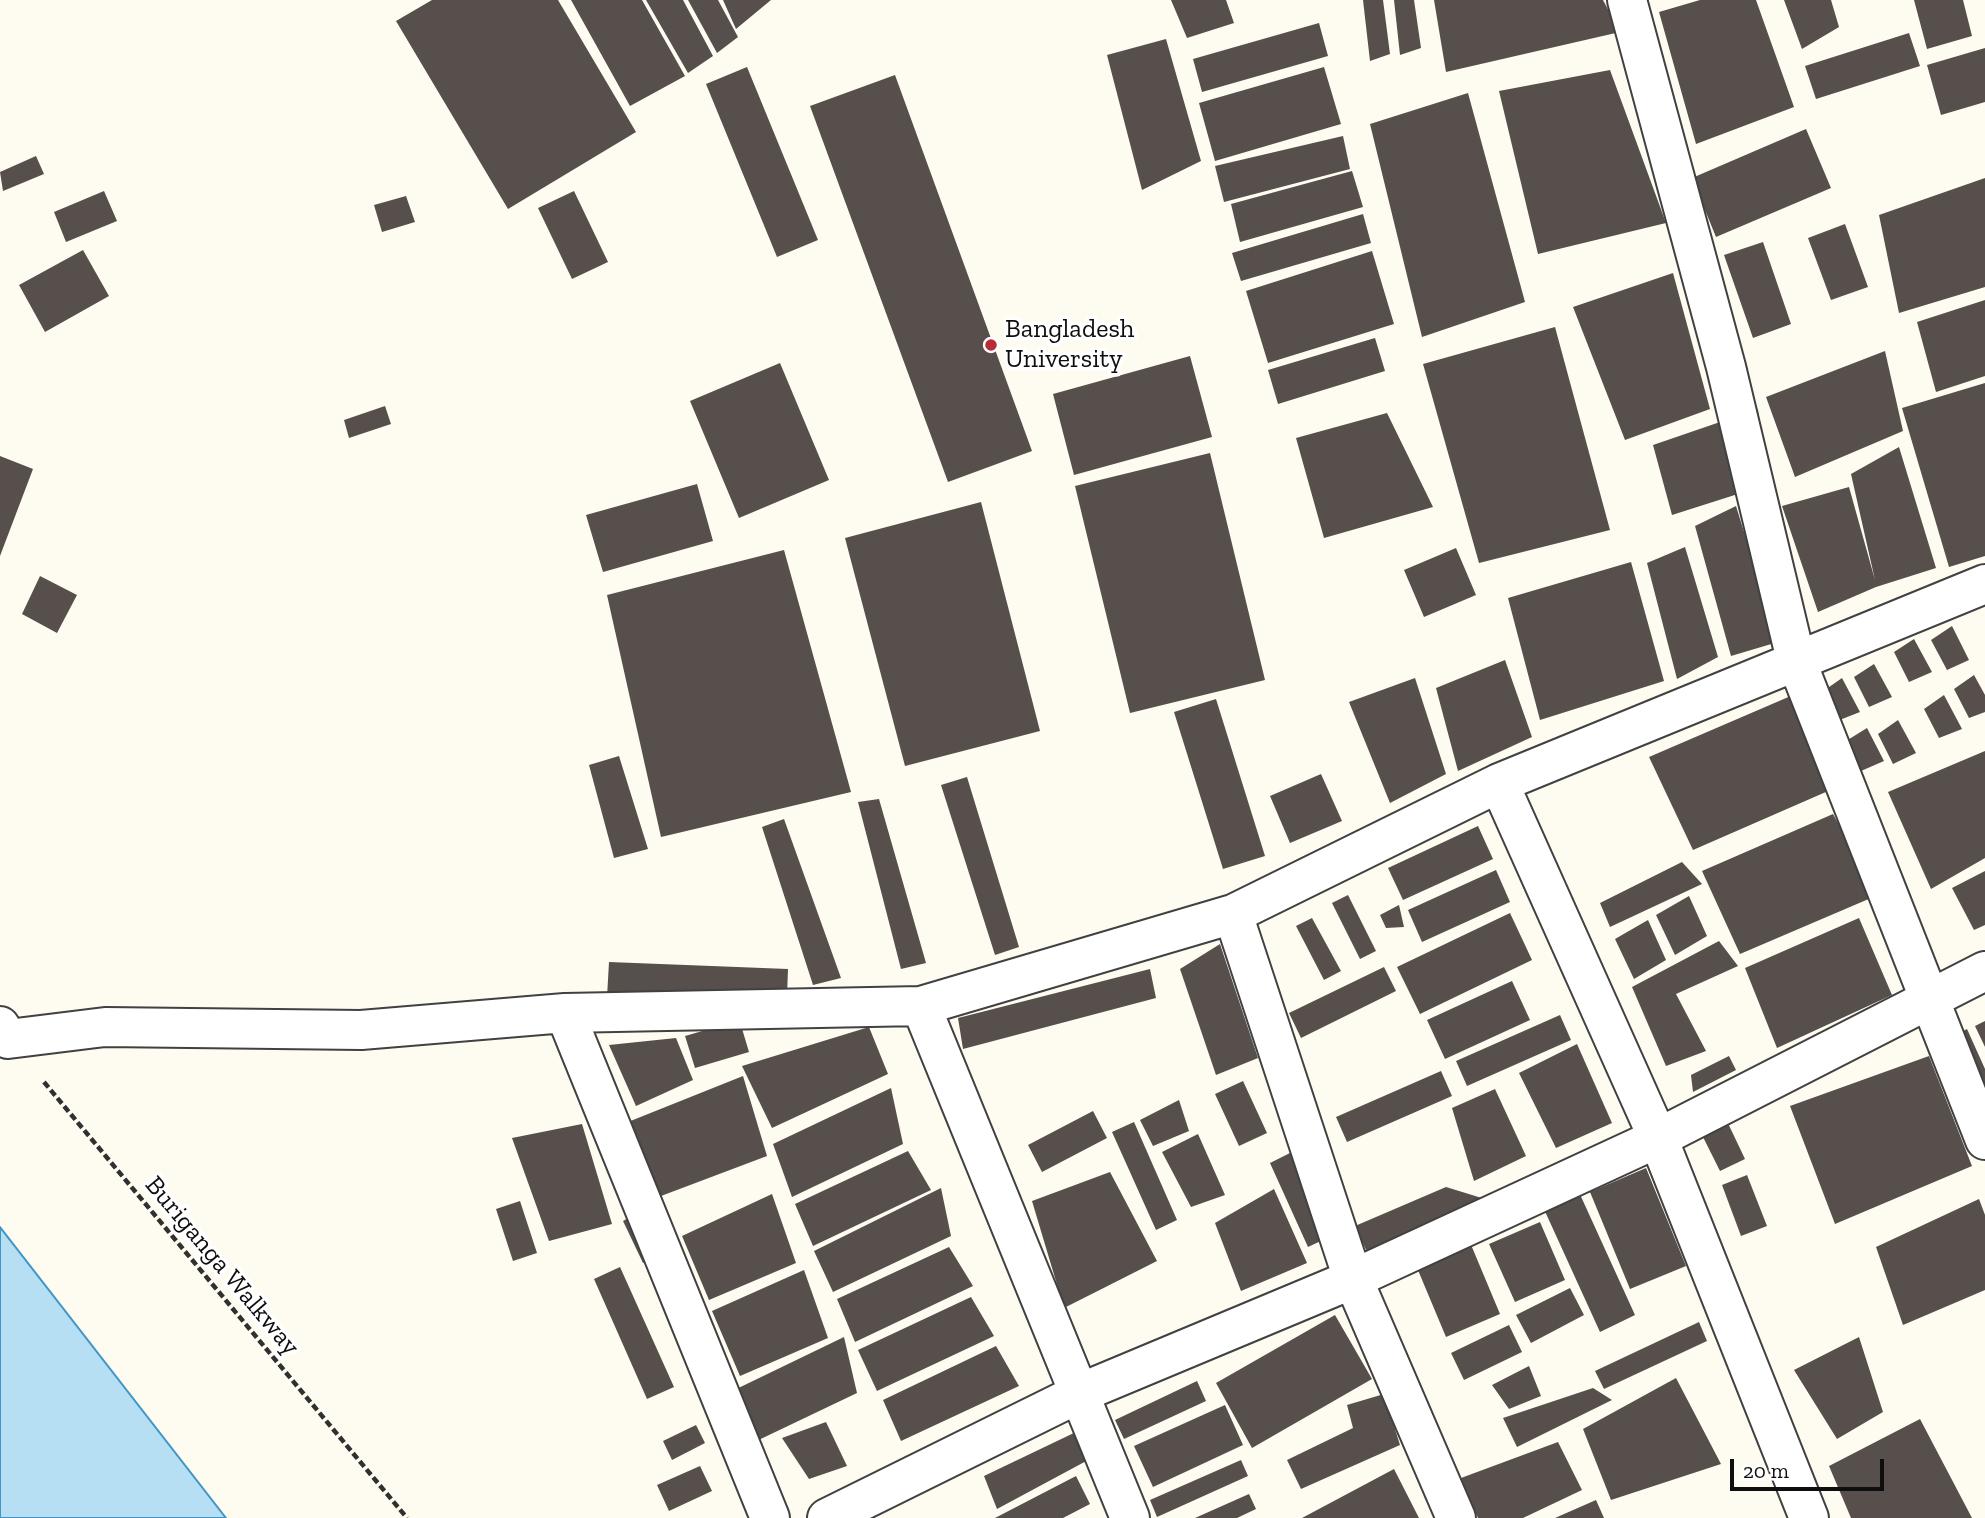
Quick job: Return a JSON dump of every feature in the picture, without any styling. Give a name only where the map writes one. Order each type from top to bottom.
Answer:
[{"type":"street","points":[[1627,0],[1726,367],[1796,660],[1985,1140]]},
{"type":"street","points":[[4,1033],[105,1027],[361,1030],[565,1013],[921,1006],[1233,914],[1499,783],[1985,584]]},
{"type":"street","points":[[1499,783],[1658,1138],[1809,1518]]},
{"type":"street","points":[[1233,914],[1353,1279],[1456,1518]]},
{"type":"street","points":[[827,1518],[1080,1393],[1353,1279],[1658,1138],[1985,971]]},
{"type":"street","points":[[921,1006],[1130,1518]]},
{"type":"street","points":[[565,1013],[770,1518]]},
{"type":"path","name":"Buriganga Walkway","points":[[4,1033],[407,1518]]},
{"type":"water","points":[[0,1227],[226,1518],[0,1518]]},
{"type":"building","points":[[432,0],[558,0],[636,132],[508,209],[396,21]]},
{"type":"building","points":[[571,0],[642,0],[685,76],[630,106]]},
{"type":"building","points":[[646,0],[683,0],[713,56],[688,73]]},
{"type":"building","points":[[688,0],[718,0],[738,37],[717,53]]},
{"type":"building","points":[[723,0],[771,0],[736,29]]},
{"type":"building","points":[[1171,0],[1226,0],[1234,23],[1187,38]]},
{"type":"building","points":[[1363,0],[1383,0],[1390,54],[1370,61]]},
{"type":"building","points":[[1394,0],[1414,0],[1421,48],[1400,55]]},
{"type":"building","points":[[1434,0],[1603,0],[1620,32],[1446,72]]},
{"type":"building","points":[[1700,0],[1756,0],[1794,107],[1696,144],[1659,12]]},
{"type":"building","points":[[1784,0],[1831,0],[1839,27],[1802,49]]},
{"type":"building","points":[[1914,0],[1963,0],[1972,36],[1927,49]]},
{"type":"building","points":[[1319,23],[1328,56],[1202,92],[1193,59]]},
{"type":"building","points":[[1909,33],[1920,66],[1816,99],[1805,66]]},
{"type":"building","points":[[1166,39],[1201,161],[1142,190],[1107,55]]},
{"type":"building","points":[[1985,48],[1985,102],[1941,115],[1927,65]]},
{"type":"building","points":[[747,67],[818,240],[777,257],[706,84]]},
{"type":"building","points":[[1324,67],[1341,124],[1215,161],[1199,103]]},
{"type":"building","points":[[1610,70],[1666,223],[1538,254],[1499,91]]},
{"type":"building","points":[[895,75],[1032,451],[948,482],[810,106]]},
{"type":"building","points":[[1468,93],[1525,302],[1422,337],[1370,124]]},
{"type":"building","points":[[1806,129],[1831,188],[1716,237],[1692,178]]},
{"type":"building","points":[[1343,136],[1350,169],[1224,202],[1215,166]]},
{"type":"building","points":[[36,156],[44,174],[3,191],[0,172]]},
{"type":"building","points":[[1352,171],[1363,207],[1240,242],[1231,204]]},
{"type":"building","points":[[1985,178],[1985,287],[1899,313],[1879,215]]},
{"type":"building","points":[[104,191],[117,221],[66,242],[54,212]]},
{"type":"building","points":[[574,191],[608,262],[572,279],[538,208]]},
{"type":"building","points":[[406,196],[415,222],[382,232],[374,205]]},
{"type":"building","points":[[1363,214],[1371,243],[1241,281],[1232,253]]},
{"type":"building","points":[[1845,224],[1868,287],[1831,300],[1808,238]]},
{"type":"building","points":[[1763,242],[1791,324],[1753,338],[1724,255]]},
{"type":"building","points":[[83,250],[109,296],[45,332],[19,285]]},
{"type":"building","points":[[1372,251],[1394,324],[1268,363],[1246,291]]},
{"type":"building","points":[[1673,273],[1710,409],[1625,440],[1573,307]]},
{"type":"building","points":[[1985,300],[1985,376],[1936,392],[1917,322]]},
{"type":"building","points":[[1555,327],[1610,530],[1479,563],[1423,364]]},
{"type":"building","points":[[1375,338],[1385,371],[1278,404],[1268,370]]},
{"type":"building","points":[[1885,351],[1903,431],[1795,477],[1766,397]]},
{"type":"building","points":[[1190,356],[1212,437],[1074,475],[1053,394]]},
{"type":"building","points":[[780,363],[829,480],[739,518],[690,401]]},
{"type":"building","points":[[1985,383],[1985,556],[1949,567],[1902,408]]},
{"type":"building","points":[[385,406],[391,424],[349,438],[344,420]]},
{"type":"building","points":[[1758,409],[1763,486],[1672,515],[1653,445]]},
{"type":"building","points":[[1387,413],[1433,507],[1324,538],[1296,438]]},
{"type":"building","points":[[1899,447],[1936,568],[1876,587],[1818,612],[1782,506],[1849,487],[1875,580],[1851,474]]},
{"type":"building","points":[[1210,453],[1265,680],[1130,713],[1075,486]]},
{"type":"building","points":[[0,456],[33,469],[0,556]]},
{"type":"building","points":[[697,484],[713,541],[603,572],[586,515]]},
{"type":"building","points":[[981,502],[1040,731],[905,766],[845,538]]},
{"type":"building","points":[[1736,506],[1778,642],[1731,656],[1695,526]]},
{"type":"building","points":[[1685,547],[1718,657],[1677,679],[1647,563]]},
{"type":"building","points":[[1456,548],[1476,595],[1424,617],[1404,570]]},
{"type":"building","points":[[784,550],[851,792],[661,837],[607,595]]},
{"type":"building","points":[[1631,562],[1664,681],[1540,720],[1508,598]]},
{"type":"building","points":[[40,576],[77,595],[57,633],[22,614]]},
{"type":"building","points":[[1952,626],[1969,660],[1947,670],[1931,640]]},
{"type":"building","points":[[1914,639],[1932,672],[1909,682],[1894,652]]},
{"type":"building","points":[[1505,660],[1532,737],[1458,771],[1436,688]]},
{"type":"building","points":[[1874,664],[1892,697],[1869,707],[1854,677]]},
{"type":"building","points":[[1974,675],[1985,695],[1985,712],[1969,718],[1954,689]]},
{"type":"building","points":[[1415,678],[1446,774],[1390,803],[1349,702]]},
{"type":"building","points":[[1842,678],[1860,712],[1837,721],[1822,692]]},
{"type":"building","points":[[1800,692],[1835,788],[1693,850],[1649,757]]},
{"type":"building","points":[[1944,695],[1962,729],[1939,738],[1924,709]]},
{"type":"building","points":[[1216,699],[1265,856],[1223,869],[1174,712]]},
{"type":"building","points":[[1898,720],[1916,753],[1893,764],[1878,734]]},
{"type":"building","points":[[1867,728],[1884,761],[1861,771],[1846,741]]},
{"type":"building","points":[[1985,751],[1985,858],[1931,889],[1888,792]]},
{"type":"building","points":[[619,756],[648,849],[614,858],[589,765]]},
{"type":"building","points":[[1321,774],[1342,821],[1290,843],[1270,796]]},
{"type":"building","points":[[967,777],[1019,947],[995,955],[941,785]]},
{"type":"building","points":[[879,799],[926,963],[901,969],[858,802]]},
{"type":"building","points":[[1833,814],[1878,895],[1740,954],[1702,871]]},
{"type":"building","points":[[784,819],[841,978],[813,985],[762,827]]},
{"type":"building","points":[[1478,826],[1493,859],[1403,900],[1388,868]]},
{"type":"building","points":[[1682,862],[1702,884],[1610,927],[1600,903]]},
{"type":"building","points":[[1496,870],[1510,902],[1422,942],[1408,910]]},
{"type":"building","points":[[1985,871],[1985,925],[1974,930],[1952,888]]},
{"type":"building","points":[[1348,895],[1376,951],[1360,959],[1332,903]]},
{"type":"building","points":[[1689,896],[1707,936],[1675,955],[1656,915]]},
{"type":"building","points":[[1399,905],[1404,927],[1386,928],[1380,915]]},
{"type":"building","points":[[1510,913],[1532,960],[1420,1014],[1397,967]]},
{"type":"building","points":[[1312,918],[1341,971],[1324,980],[1296,926]]},
{"type":"building","points":[[1859,918],[1892,995],[1777,1048],[1745,968]]},
{"type":"building","points":[[1648,920],[1666,960],[1634,979],[1615,939]]},
{"type":"building","points":[[1719,941],[1738,966],[1676,994],[1706,1051],[1666,1066],[1632,987]]},
{"type":"building","points":[[1220,944],[1258,1058],[1216,1075],[1180,969]]},
{"type":"building","points":[[609,962],[788,969],[786,1024],[740,1022],[749,1052],[695,1068],[685,1036],[737,1021],[606,1015]]},
{"type":"building","points":[[1384,967],[1396,991],[1301,1038],[1289,1013]]},
{"type":"building","points":[[1150,969],[1156,998],[963,1049],[958,1018]]},
{"type":"building","points":[[1512,981],[1530,1020],[1445,1059],[1427,1020]]},
{"type":"building","points":[[1560,1015],[1571,1040],[1467,1086],[1456,1061]]},
{"type":"building","points":[[1985,1021],[1985,1047],[1975,1026]]},
{"type":"building","points":[[869,1027],[888,1074],[772,1128],[742,1066]]},
{"type":"building","points":[[1967,1029],[1985,1069],[1985,1103],[1951,1037]]},
{"type":"building","points":[[676,1038],[693,1080],[636,1106],[609,1045]]},
{"type":"building","points":[[1577,1044],[1612,1123],[1556,1148],[1519,1073]]},
{"type":"building","points":[[1729,1056],[1736,1070],[1693,1092],[1691,1075]]},
{"type":"building","points":[[1929,1056],[1972,1166],[1835,1224],[1790,1106]]},
{"type":"building","points":[[1441,1071],[1452,1096],[1347,1142],[1336,1117]]},
{"type":"building","points":[[743,1076],[767,1156],[661,1196],[628,1122]]},
{"type":"building","points":[[1243,1081],[1267,1133],[1239,1146],[1215,1094]]},
{"type":"building","points":[[891,1088],[903,1144],[792,1197],[773,1144]]},
{"type":"building","points":[[1495,1089],[1526,1156],[1474,1181],[1452,1108]]},
{"type":"building","points":[[1179,1100],[1189,1131],[1153,1146],[1140,1120]]},
{"type":"building","points":[[1093,1111],[1107,1138],[1042,1172],[1028,1145]]},
{"type":"building","points":[[1725,1117],[1745,1159],[1720,1171],[1699,1129]]},
{"type":"building","points":[[1134,1122],[1177,1220],[1156,1230],[1112,1132]]},
{"type":"building","points":[[582,1124],[612,1224],[549,1241],[512,1138]]},
{"type":"building","points":[[1198,1134],[1225,1195],[1191,1207],[1162,1152]]},
{"type":"building","points":[[1298,1149],[1336,1234],[1308,1247],[1270,1163]]},
{"type":"building","points":[[908,1151],[931,1190],[813,1246],[795,1204]]},
{"type":"building","points":[[1646,1168],[1686,1266],[1630,1289],[1590,1192]]},
{"type":"building","points":[[1110,1172],[1157,1261],[1064,1308],[1032,1201]]},
{"type":"building","points":[[1747,1175],[1767,1226],[1741,1236],[1722,1185]]},
{"type":"building","points":[[1446,1187],[1485,1199],[1368,1254],[1355,1226]]},
{"type":"building","points":[[941,1188],[951,1236],[833,1292],[814,1251]]},
{"type":"building","points":[[1274,1189],[1307,1263],[1241,1291],[1215,1223]]},
{"type":"building","points":[[1578,1190],[1635,1315],[1600,1332],[1543,1207]]},
{"type":"building","points":[[772,1194],[796,1263],[709,1300],[682,1236]]},
{"type":"building","points":[[1979,1199],[1985,1215],[1985,1290],[1903,1325],[1876,1247]]},
{"type":"building","points":[[520,1201],[537,1253],[513,1261],[496,1209]]},
{"type":"building","points":[[639,1212],[659,1255],[643,1263],[623,1221]]},
{"type":"building","points":[[1540,1222],[1565,1280],[1515,1302],[1489,1244]]},
{"type":"building","points":[[1469,1240],[1500,1314],[1446,1337],[1415,1263]]},
{"type":"building","points":[[949,1247],[973,1286],[855,1342],[837,1299]]},
{"type":"building","points":[[620,1267],[674,1387],[647,1399],[594,1279]]},
{"type":"building","points":[[804,1270],[828,1338],[740,1376],[712,1311]]},
{"type":"building","points":[[1570,1288],[1584,1315],[1531,1343],[1516,1315]]},
{"type":"building","points":[[971,1297],[994,1336],[877,1391],[858,1350]]},
{"type":"building","points":[[1335,1315],[1372,1379],[1252,1448],[1216,1383]]},
{"type":"building","points":[[1699,1322],[1707,1341],[1604,1389],[1595,1371]]},
{"type":"building","points":[[1509,1325],[1522,1352],[1464,1380],[1451,1353]]},
{"type":"building","points":[[844,1337],[857,1393],[746,1446],[726,1394]]},
{"type":"building","points":[[1859,1337],[1883,1412],[1837,1439],[1794,1370]]},
{"type":"building","points":[[996,1346],[1019,1386],[901,1441],[883,1400]]},
{"type":"building","points":[[1529,1366],[1541,1396],[1509,1409],[1492,1385]]},
{"type":"building","points":[[1676,1378],[1721,1464],[1611,1500],[1583,1429]]},
{"type":"building","points":[[1197,1381],[1206,1401],[1124,1439],[1115,1420]]},
{"type":"building","points":[[1593,1388],[1612,1400],[1517,1447],[1503,1418]]},
{"type":"building","points":[[1384,1394],[1400,1445],[1301,1489],[1287,1460],[1353,1428],[1347,1405]]},
{"type":"building","points":[[1225,1405],[1243,1445],[1153,1487],[1134,1446]]},
{"type":"building","points":[[1920,1419],[1972,1518],[1851,1518],[1829,1466]]},
{"type":"building","points":[[826,1422],[847,1466],[809,1479],[782,1438]]},
{"type":"building","points":[[696,1425],[705,1443],[672,1460],[663,1441]]},
{"type":"building","points":[[1078,1431],[1090,1459],[997,1509],[984,1476]]},
{"type":"building","points":[[1558,1442],[1582,1490],[1523,1518],[1478,1518],[1461,1478]]},
{"type":"building","points":[[1241,1460],[1248,1476],[1157,1517],[1150,1500]]},
{"type":"building","points":[[700,1466],[712,1491],[669,1511],[657,1485]]},
{"type":"building","points":[[1394,1469],[1419,1518],[1302,1518]]},
{"type":"building","points":[[1076,1476],[1090,1504],[1063,1518],[995,1518]]},
{"type":"building","points":[[1249,1494],[1256,1509],[1237,1518],[1195,1518]]},
{"type":"building","points":[[1596,1500],[1604,1518],[1555,1518]]},
{"type":"place","name":"Bangladesh University","points":[[991,345]]}]
